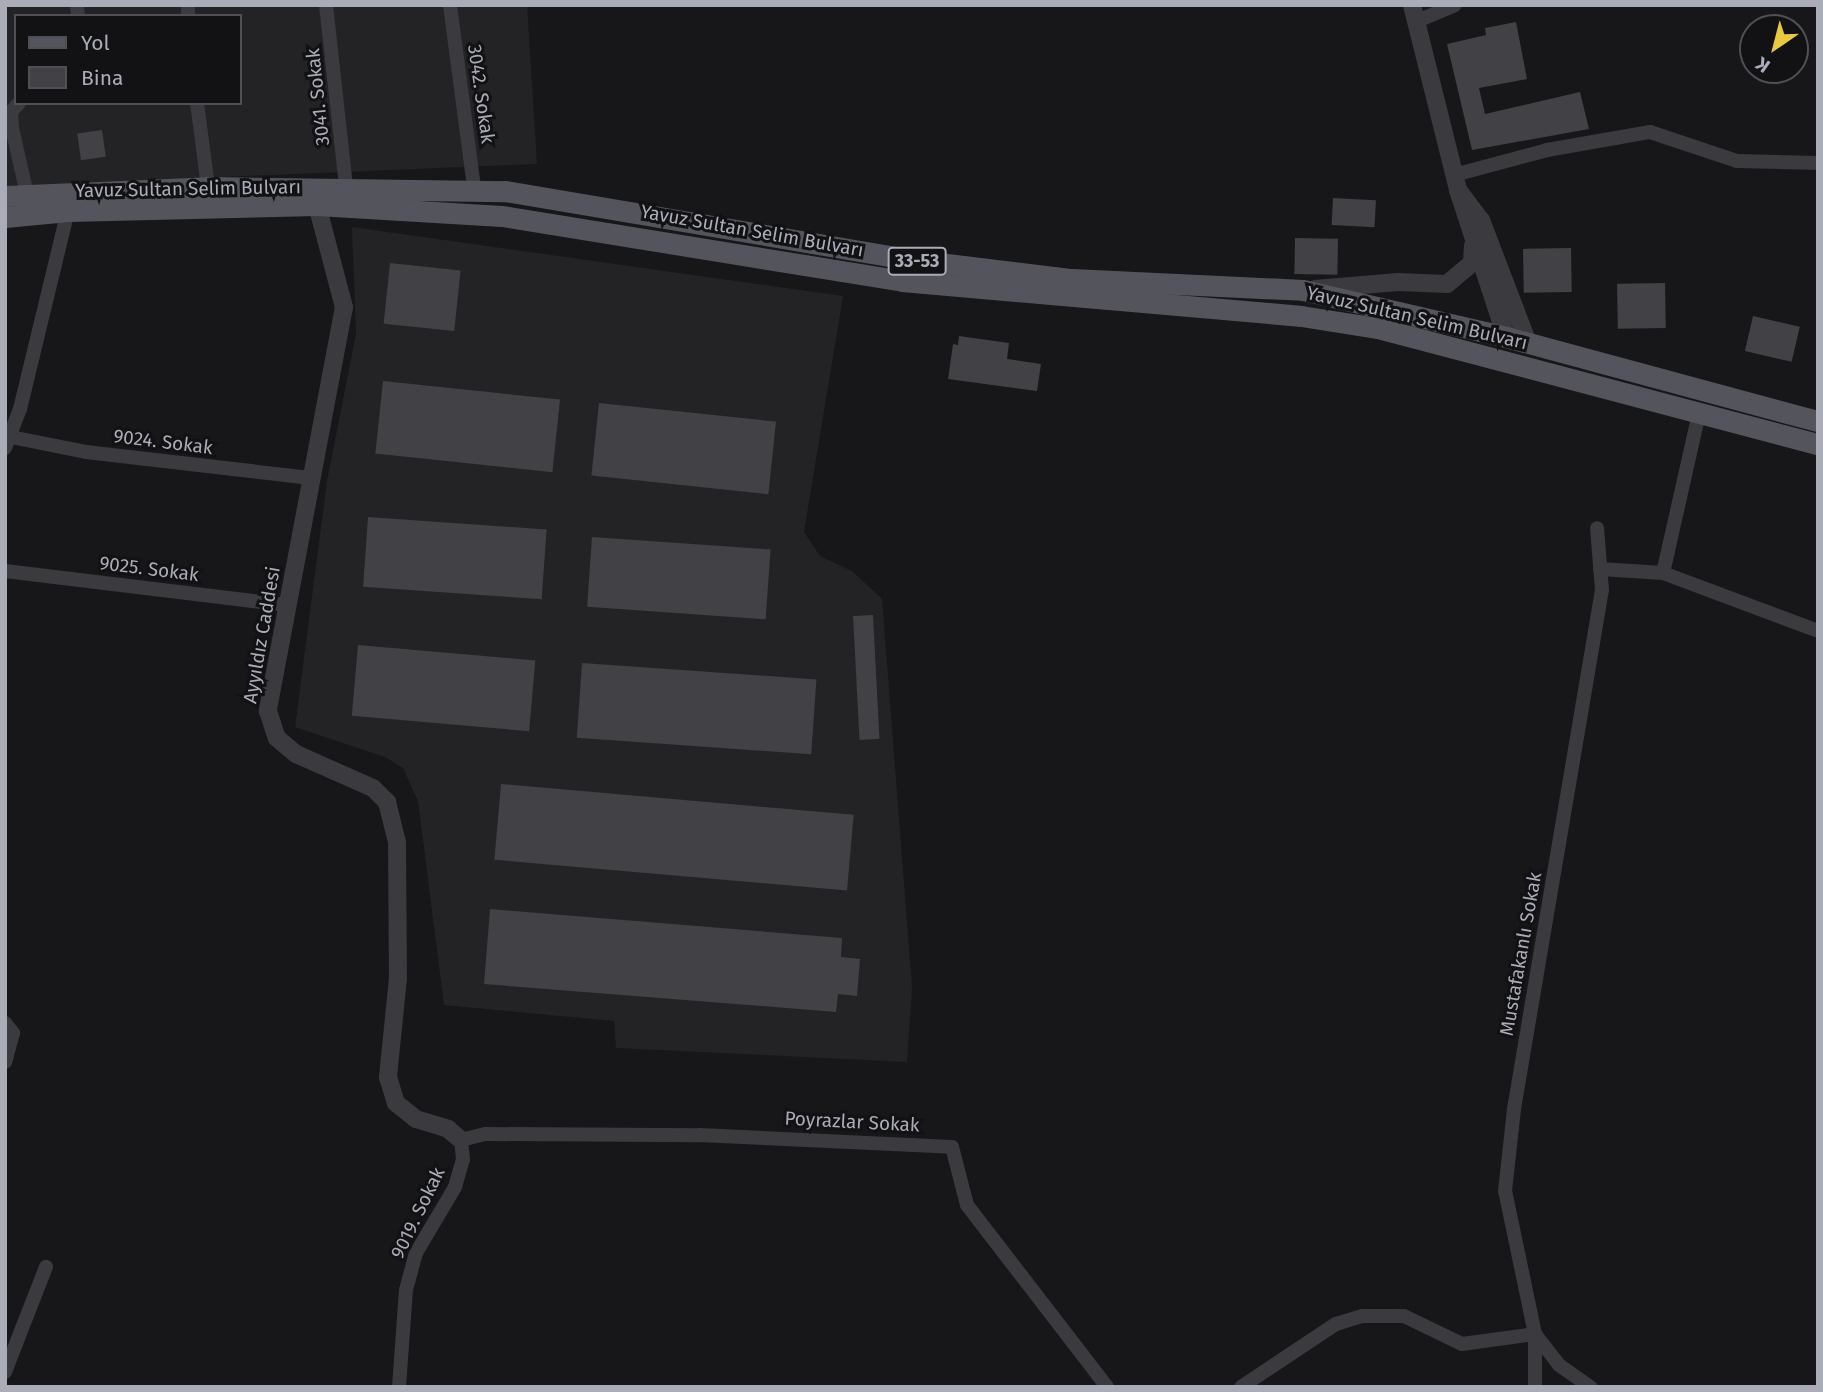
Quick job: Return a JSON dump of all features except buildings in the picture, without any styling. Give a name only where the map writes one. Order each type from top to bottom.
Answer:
[{"type":"main road","name":"Yavuz Sultan Selim Bulvarı","points":[[5,196],[208,187],[474,188],[612,206],[906,260],[1072,279],[1303,290],[1506,337],[1818,421]]},
{"type":"main road","name":"Yavuz Sultan Selim Bulvarı","points":[[5,217],[68,211],[317,205],[502,215],[902,281],[1301,316],[1378,328],[1818,444]]},
{"type":"street","name":"3041. Sokak","points":[[326,5],[346,186]]},
{"type":"street","name":"3042. Sokak","points":[[450,5],[474,188]]},
{"type":"street","points":[[1455,5],[1413,14],[1473,246],[1506,337]]},
{"type":"street","points":[[197,105],[208,187]]},
{"type":"street","points":[[12,110],[27,194]]},
{"type":"street","points":[[1456,183],[1547,150],[1650,132],[1737,161],[1818,163]]},
{"type":"street","points":[[1456,183],[1480,220],[1528,343]]},
{"type":"street","name":"Ayyıldız Caddesi","points":[[317,205],[344,307],[268,711],[277,738],[296,754],[373,788],[387,802],[397,856],[398,978],[388,1077],[396,1103],[416,1119],[448,1129],[461,1140]]},
{"type":"street","points":[[8,443],[68,211]]},
{"type":"street","points":[[1303,290],[1398,282],[1447,284],[1472,263],[1473,246]]},
{"type":"street","points":[[1663,573],[1699,413]]},
{"type":"street","name":"9024. Sokak","points":[[8,443],[311,478]]},
{"type":"street","name":"Mustafakanlı Sokak","points":[[1535,1387],[1535,1334],[1505,1191],[1514,1109],[1602,590],[1597,528]]},
{"type":"street","points":[[1600,569],[1663,573],[1818,631]]},
{"type":"street","name":"9025. Sokak","points":[[5,572],[288,605]]},
{"type":"street","points":[[5,1023],[13,1033],[5,1062]]},
{"type":"street","name":"Poyrazlar Sokak","points":[[461,1140],[485,1134],[700,1135],[952,1147],[967,1205],[1107,1387]]},
{"type":"street","name":"9019. Sokak","points":[[399,1387],[406,1290],[416,1254],[455,1187],[463,1159],[461,1140]]},
{"type":"street","points":[[5,1372],[46,1267]]},
{"type":"street","points":[[1241,1387],[1336,1324],[1362,1316],[1404,1316],[1462,1345],[1535,1334],[1559,1365],[1591,1387]]},
{"type":"shaded area","points":[[5,5],[527,5],[537,164],[5,186]]},
{"type":"shaded area","points":[[352,227],[843,296],[804,532],[820,556],[852,571],[882,599],[912,987],[907,1062],[616,1048],[614,1021],[444,1005],[418,801],[403,768],[385,757],[295,727],[327,481],[356,334]]}]
